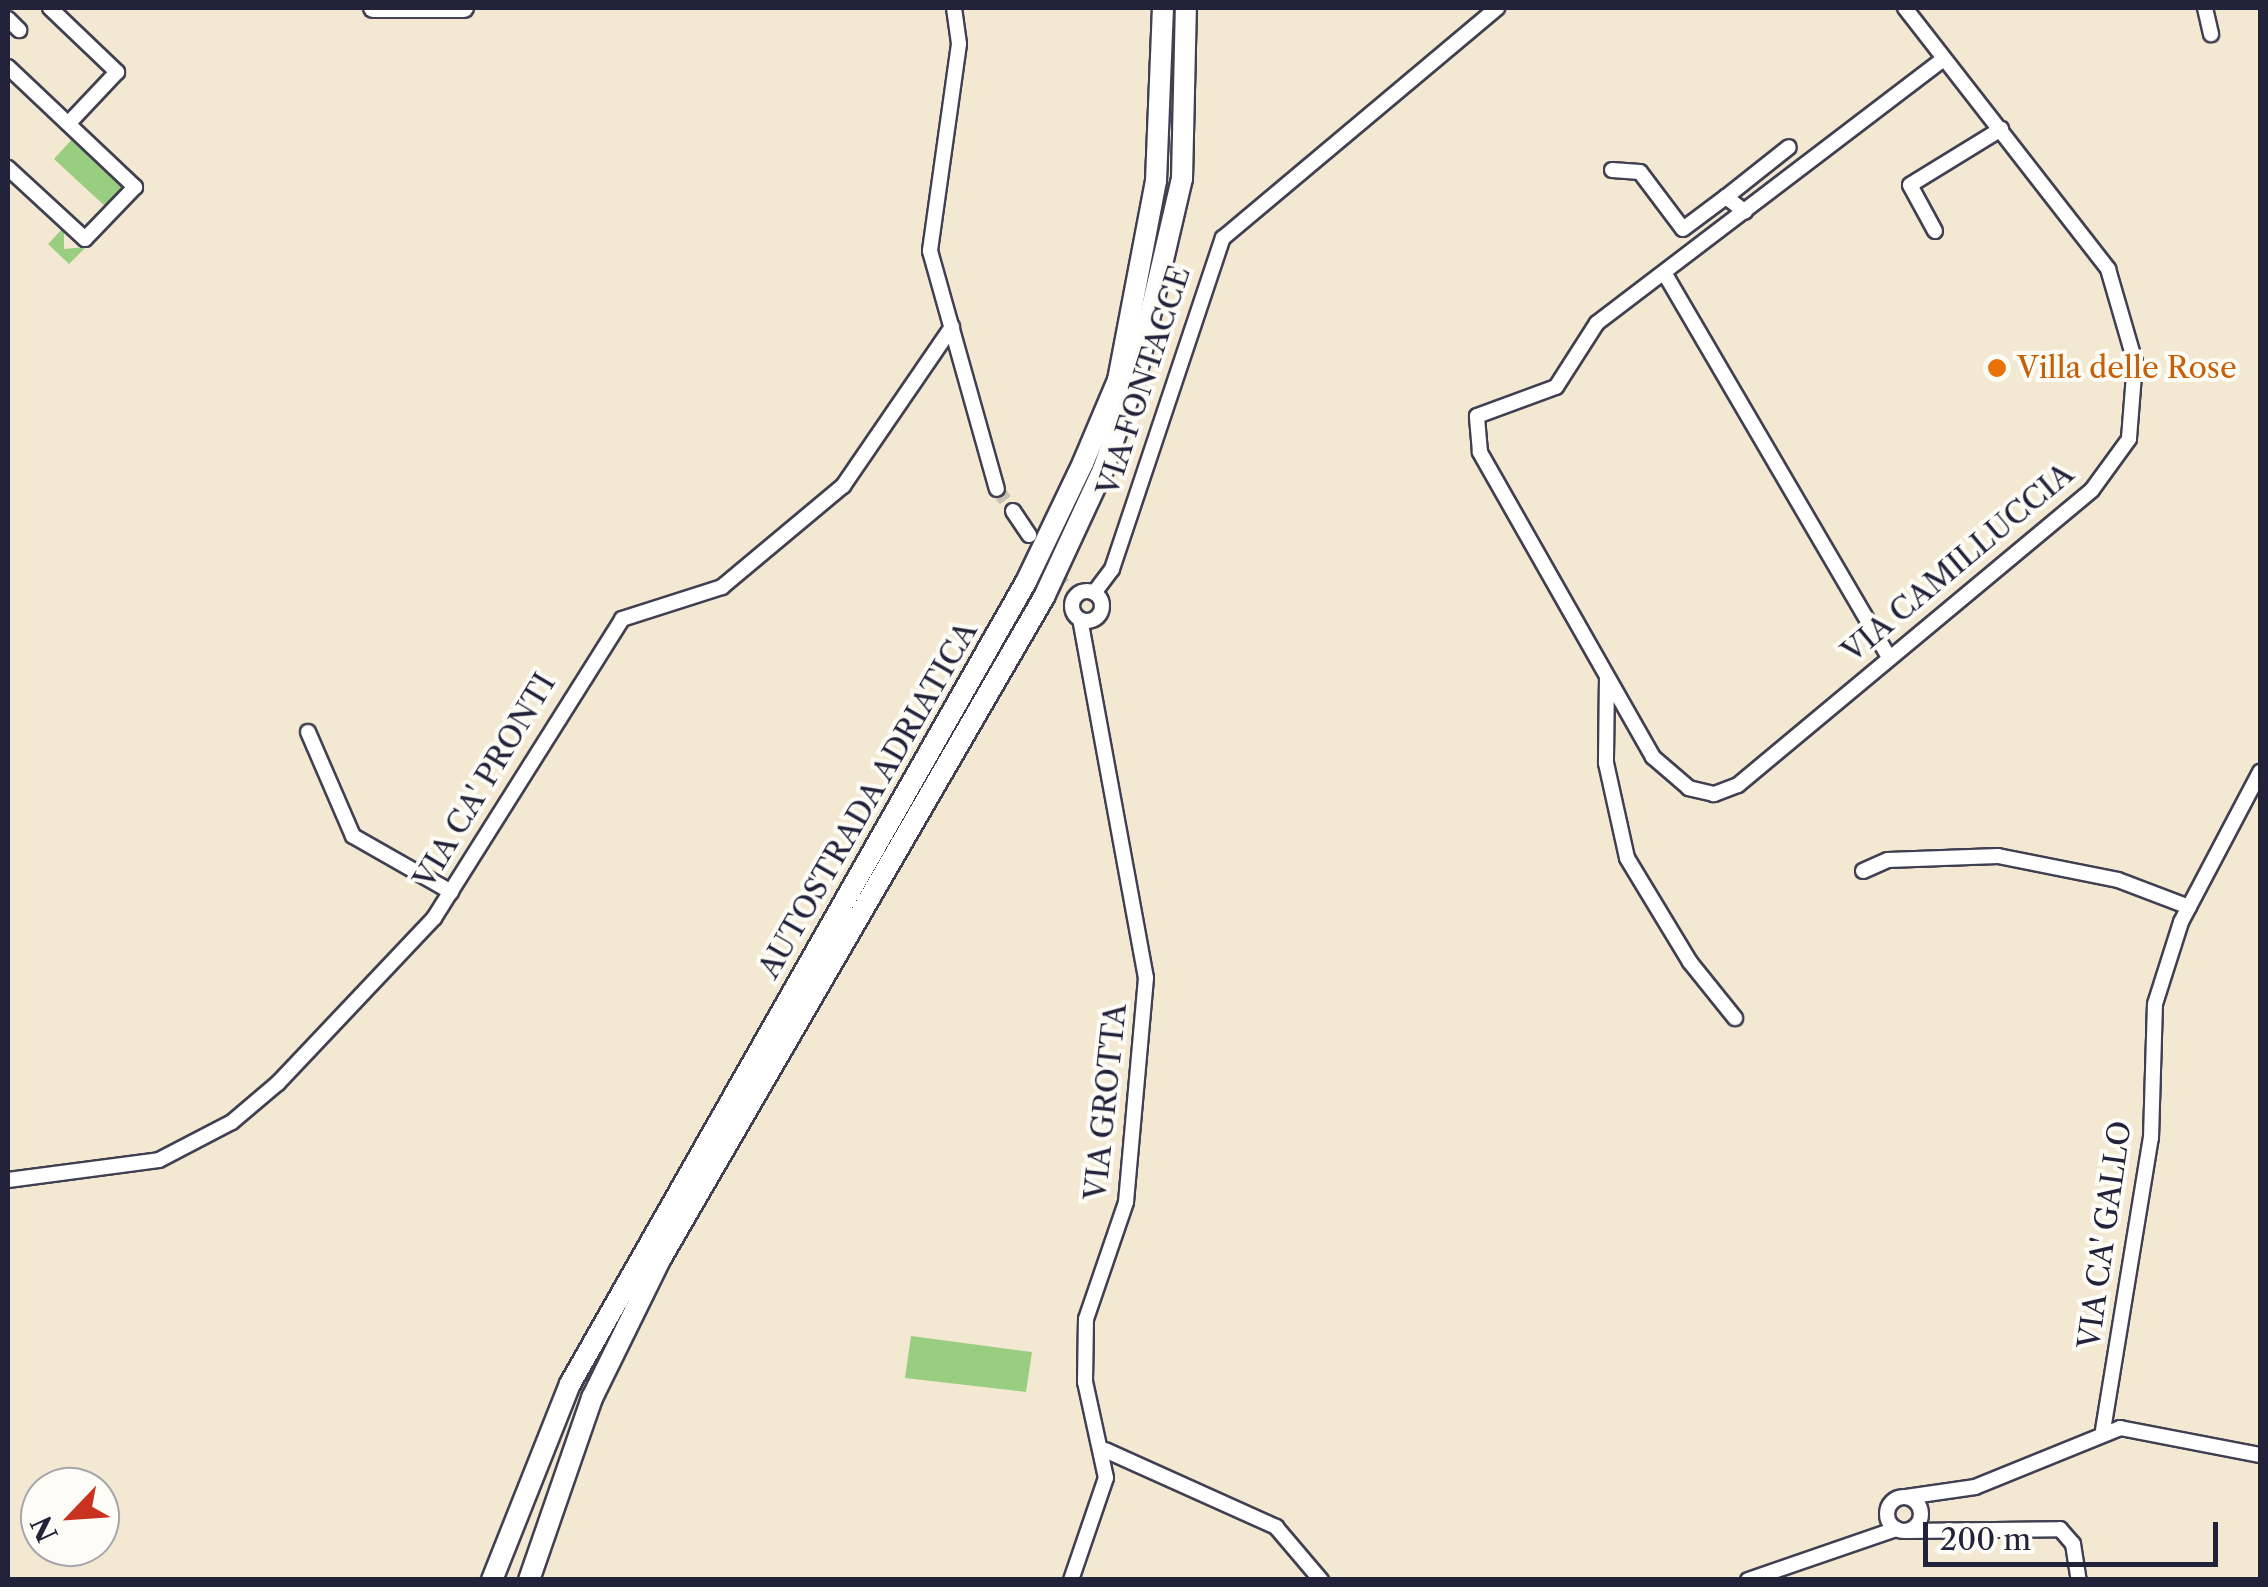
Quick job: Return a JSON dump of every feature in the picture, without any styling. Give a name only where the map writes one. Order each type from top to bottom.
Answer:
[{"type":"highway","name":"AUTOSTRADA ADRIATICA","points":[[492,1580],[570,1384],[1026,582],[1097,430],[1118,380],[1156,181],[1163,8]]},
{"type":"highway","name":"AUTOSTRADA ADRIATICA","points":[[529,1580],[592,1398],[660,1258],[1044,597],[1103,470],[1136,376],[1182,179],[1186,8]]},
{"type":"main road","points":[[373,8],[464,8]]},
{"type":"street","points":[[50,8],[117,72],[68,124]]},
{"type":"street","points":[[954,8],[959,44],[930,251],[997,489]]},
{"type":"street","name":"VIA FONTACCE","points":[[1080,620],[1100,613],[1089,592],[1112,570],[1223,238],[1496,8]]},
{"type":"street","name":"VIA CAMILLUCCIA","points":[[1905,8],[2086,234],[2128,316],[2129,438],[2092,490],[1888,656],[1738,785],[1714,794],[1671,778],[1607,676],[1473,432],[1490,406],[1556,387],[1597,323],[1943,59]]},
{"type":"street","points":[[2204,8],[2211,34]]},
{"type":"street","points":[[8,67],[135,188],[84,239],[8,168]]},
{"type":"street","points":[[1935,231],[1910,185],[2001,129]]},
{"type":"street","points":[[1612,170],[1640,172],[1683,229],[1789,147]]},
{"type":"street","points":[[1726,196],[1745,212]]},
{"type":"street","points":[[1665,274],[1888,656]]},
{"type":"street","name":"VIA CA' PRONTI","points":[[8,1180],[159,1160],[232,1122],[451,892],[614,627],[653,602],[722,587],[843,486],[952,327]]},
{"type":"street","points":[[1013,511],[1029,534]]},
{"type":"street","name":"VIA GROTTA","points":[[1071,1580],[1106,1478],[1105,1450],[1084,1382],[1086,1320],[1132,1169],[1146,943],[1080,620],[1072,602],[1089,592]]},
{"type":"street","name":"VIA CAMILLUCCIA","points":[[1607,676],[1606,764],[1628,858],[1690,962],[1735,1018]]},
{"type":"street","points":[[308,732],[353,836],[451,892]]},
{"type":"street","name":"VIA CA' GALLO","points":[[2103,1430],[2151,1138],[2150,1034],[2189,906],[2260,772]]},
{"type":"street","points":[[1864,872],[1888,860],[1998,856],[2118,880],[2189,906]]},
{"type":"street","points":[[1863,1536],[1887,1510],[1906,1497],[1949,1492],[2103,1430],[2260,1455]]},
{"type":"street","points":[[1105,1450],[1122,1450],[1276,1527],[1320,1580]]},
{"type":"street","points":[[1901,1530],[1949,1492]]},
{"type":"street","points":[[1906,1497],[1940,1532]]},
{"type":"street","points":[[1887,1510],[1901,1530]]},
{"type":"street","points":[[1748,1580],[1863,1536],[1901,1530],[2060,1529],[2074,1544],[2079,1580]]},
{"type":"green space","points":[[75,136],[128,186],[107,208],[54,159]]},
{"type":"green space","points":[[64,227],[64,249],[86,247],[69,264],[48,244]]},
{"type":"green space","points":[[911,1336],[1032,1352],[1026,1392],[905,1378]]},
{"type":"tunnel","points":[[997,489],[1013,511]]},
{"type":"tunnel","points":[[1038,547],[1063,584]]},
{"type":"place","name":"Villa delle Rose","points":[[1997,368]]}]
